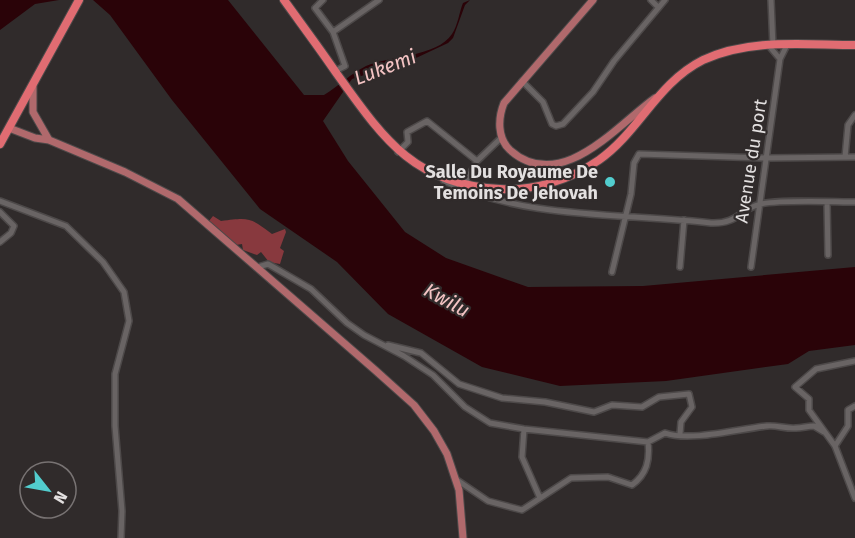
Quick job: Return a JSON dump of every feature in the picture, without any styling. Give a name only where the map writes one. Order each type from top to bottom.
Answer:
[{"type":"highway","points":[[0,144],[79,0]]},
{"type":"highway","points":[[284,0],[358,104],[398,152],[428,171],[464,185],[517,190],[547,184],[578,173],[617,147],[644,117],[657,97],[673,81],[702,61],[738,47],[855,45]]},
{"type":"main road","points":[[593,0],[504,103],[500,114],[502,137],[508,148],[522,159],[542,164],[575,159],[612,134],[657,97]]},
{"type":"main road","points":[[33,83],[33,112],[49,140]]},
{"type":"main road","points":[[9,128],[35,138],[49,140],[125,172],[178,199],[414,405],[440,441],[456,480],[462,508],[463,538]]},
{"type":"street","points":[[323,0],[315,8],[333,32],[345,66],[336,71]]},
{"type":"street","points":[[333,32],[379,0]]},
{"type":"street","points":[[651,0],[658,7]]},
{"type":"street","points":[[522,81],[543,102],[552,124],[556,126],[562,124],[593,92],[614,61],[665,0]]},
{"type":"street","points":[[771,0],[771,46],[780,59]]},
{"type":"street","name":"Avenue du port","points":[[751,267],[780,59],[787,45]]},
{"type":"street","points":[[845,157],[848,125],[855,115]]},
{"type":"street","points":[[398,152],[408,142],[407,132],[427,121],[477,161]]},
{"type":"street","points":[[464,185],[477,161],[502,137]]},
{"type":"street","points":[[612,272],[626,215],[634,163],[644,152],[766,158],[855,157]]},
{"type":"street","points":[[428,171],[457,187],[494,199],[725,224],[758,205],[855,202]]},
{"type":"street","points":[[0,201],[43,215],[66,226],[103,262],[124,292],[129,321],[115,374],[115,426],[122,511],[121,538]]},
{"type":"street","points":[[827,202],[828,255]]},
{"type":"street","points":[[0,212],[14,226],[11,233],[0,242]]},
{"type":"street","points":[[680,267],[684,220]]},
{"type":"street","points":[[258,267],[268,264],[311,289],[347,323],[433,375],[465,407],[490,423],[524,429],[648,442],[663,434],[700,436],[729,430],[774,426],[795,429],[814,426],[824,432]]},
{"type":"street","points":[[380,344],[414,350],[459,384],[512,399],[544,402],[594,412],[612,405],[642,407],[659,398],[689,394],[692,407],[681,422],[680,434]]},
{"type":"street","points":[[855,361],[816,369],[795,387],[809,399],[809,410],[836,446],[855,498]]},
{"type":"street","points":[[836,446],[848,426],[848,410],[855,406]]},
{"type":"street","points":[[524,429],[522,457],[540,498]]},
{"type":"street","points":[[456,480],[474,494],[516,510],[522,510],[564,482],[580,477],[608,477],[632,485],[641,478],[647,468],[648,442]]},
{"type":"shaded area","points":[[213,216],[221,221],[250,220],[272,234],[285,229],[280,248],[284,251],[280,264],[269,262],[261,252],[257,255],[243,250],[242,244],[236,245],[209,221]]},
{"type":"water","points":[[0,0],[59,0],[35,4],[0,30]]},
{"type":"water","points":[[93,0],[228,0],[304,95],[324,95],[366,66],[424,52],[445,42],[454,30],[463,3],[470,0],[465,5],[453,38],[448,43],[416,58],[352,79],[323,121],[348,161],[405,232],[446,258],[528,287],[643,286],[855,267],[855,345],[809,351],[788,364],[666,381],[560,386],[482,367],[388,314],[337,262],[260,209],[172,100],[110,15]]},
{"type":"place","name":"Salle Du Royaume De Temoins De Jehovah","points":[[610,182]]},
{"type":"water label","name":"Lukemi","points":[[385,67]]},
{"type":"water label","name":"Kwilu","points":[[447,300]]}]
